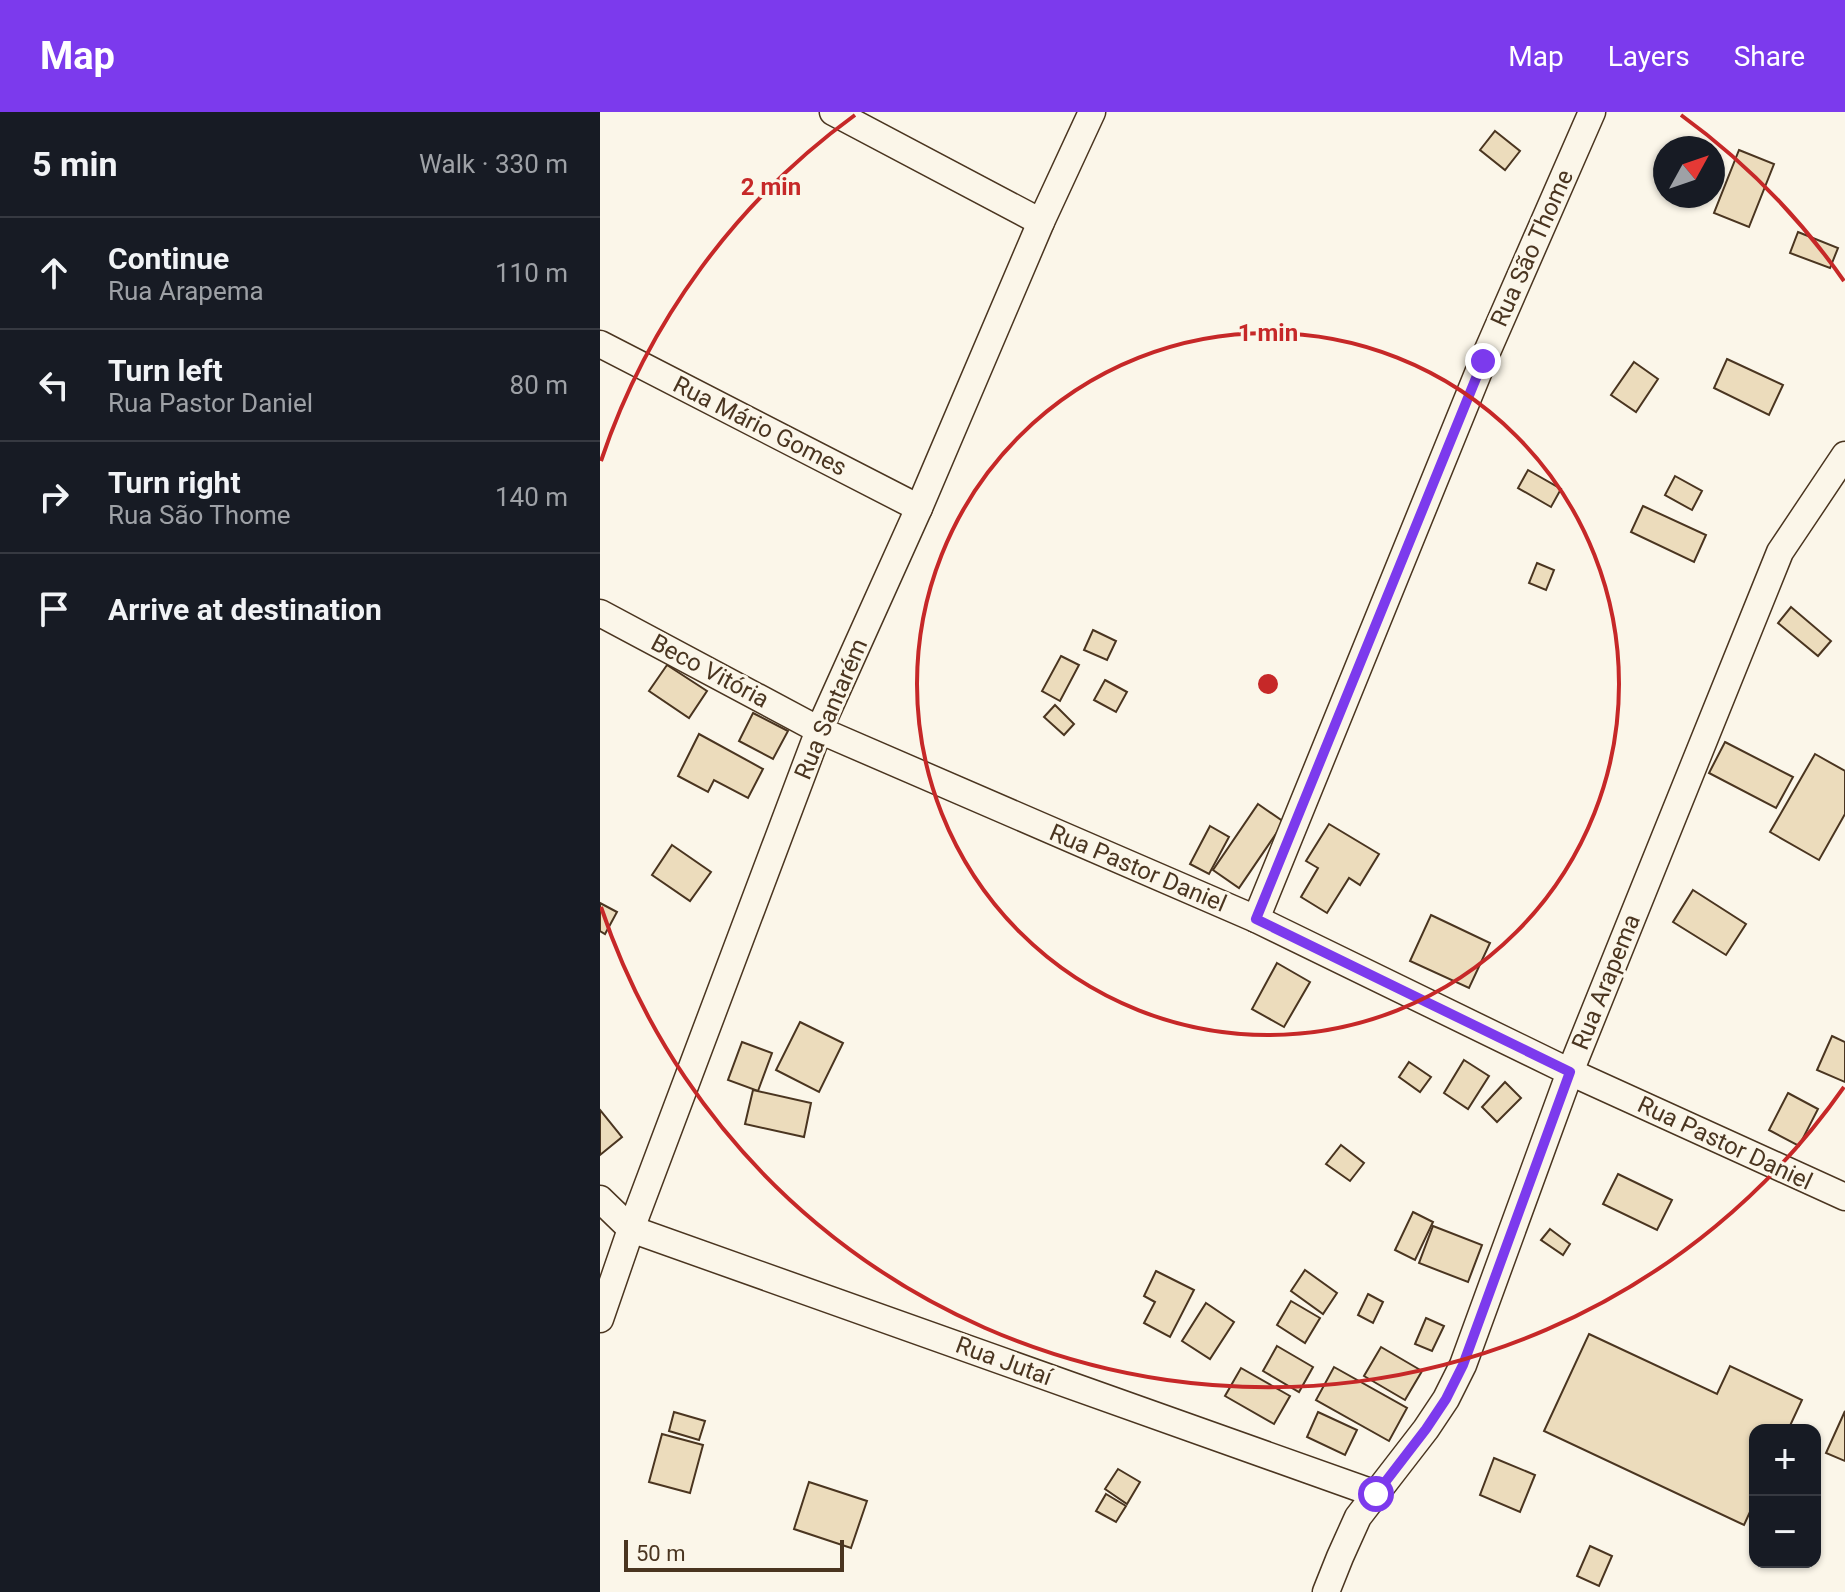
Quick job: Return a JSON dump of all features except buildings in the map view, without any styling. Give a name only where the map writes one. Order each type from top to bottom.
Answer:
[{"type":"street","points":[[833,112],[1041,222]]},
{"type":"street","name":"Rua Santarém","points":[[600,1319],[819,730],[1092,112]]},
{"type":"street","name":"Rua São Thome","points":[[1256,919],[1483,361],[1592,112]]},
{"type":"street","name":"Rua Mário Gomes","points":[[600,344],[919,508]]},
{"type":"street","name":"Rua Arapema","points":[[1326,1592],[1358,1517],[1426,1429],[1463,1365],[1570,1072],[1780,552],[1845,455]]},
{"type":"street","name":"Beco Vitória","points":[[600,613],[819,730]]},
{"type":"street","name":"Rua Pastor Daniel","points":[[819,730],[1256,919],[1570,1072],[1845,1197]]},
{"type":"street","points":[[600,1199],[631,1229]]},
{"type":"street","name":"Rua Jutaí","points":[[631,1229],[1376,1494]]},
{"type":"route","points":[[1376,1494],[1426,1429],[1463,1365],[1570,1072],[1256,919],[1483,361]]}]
